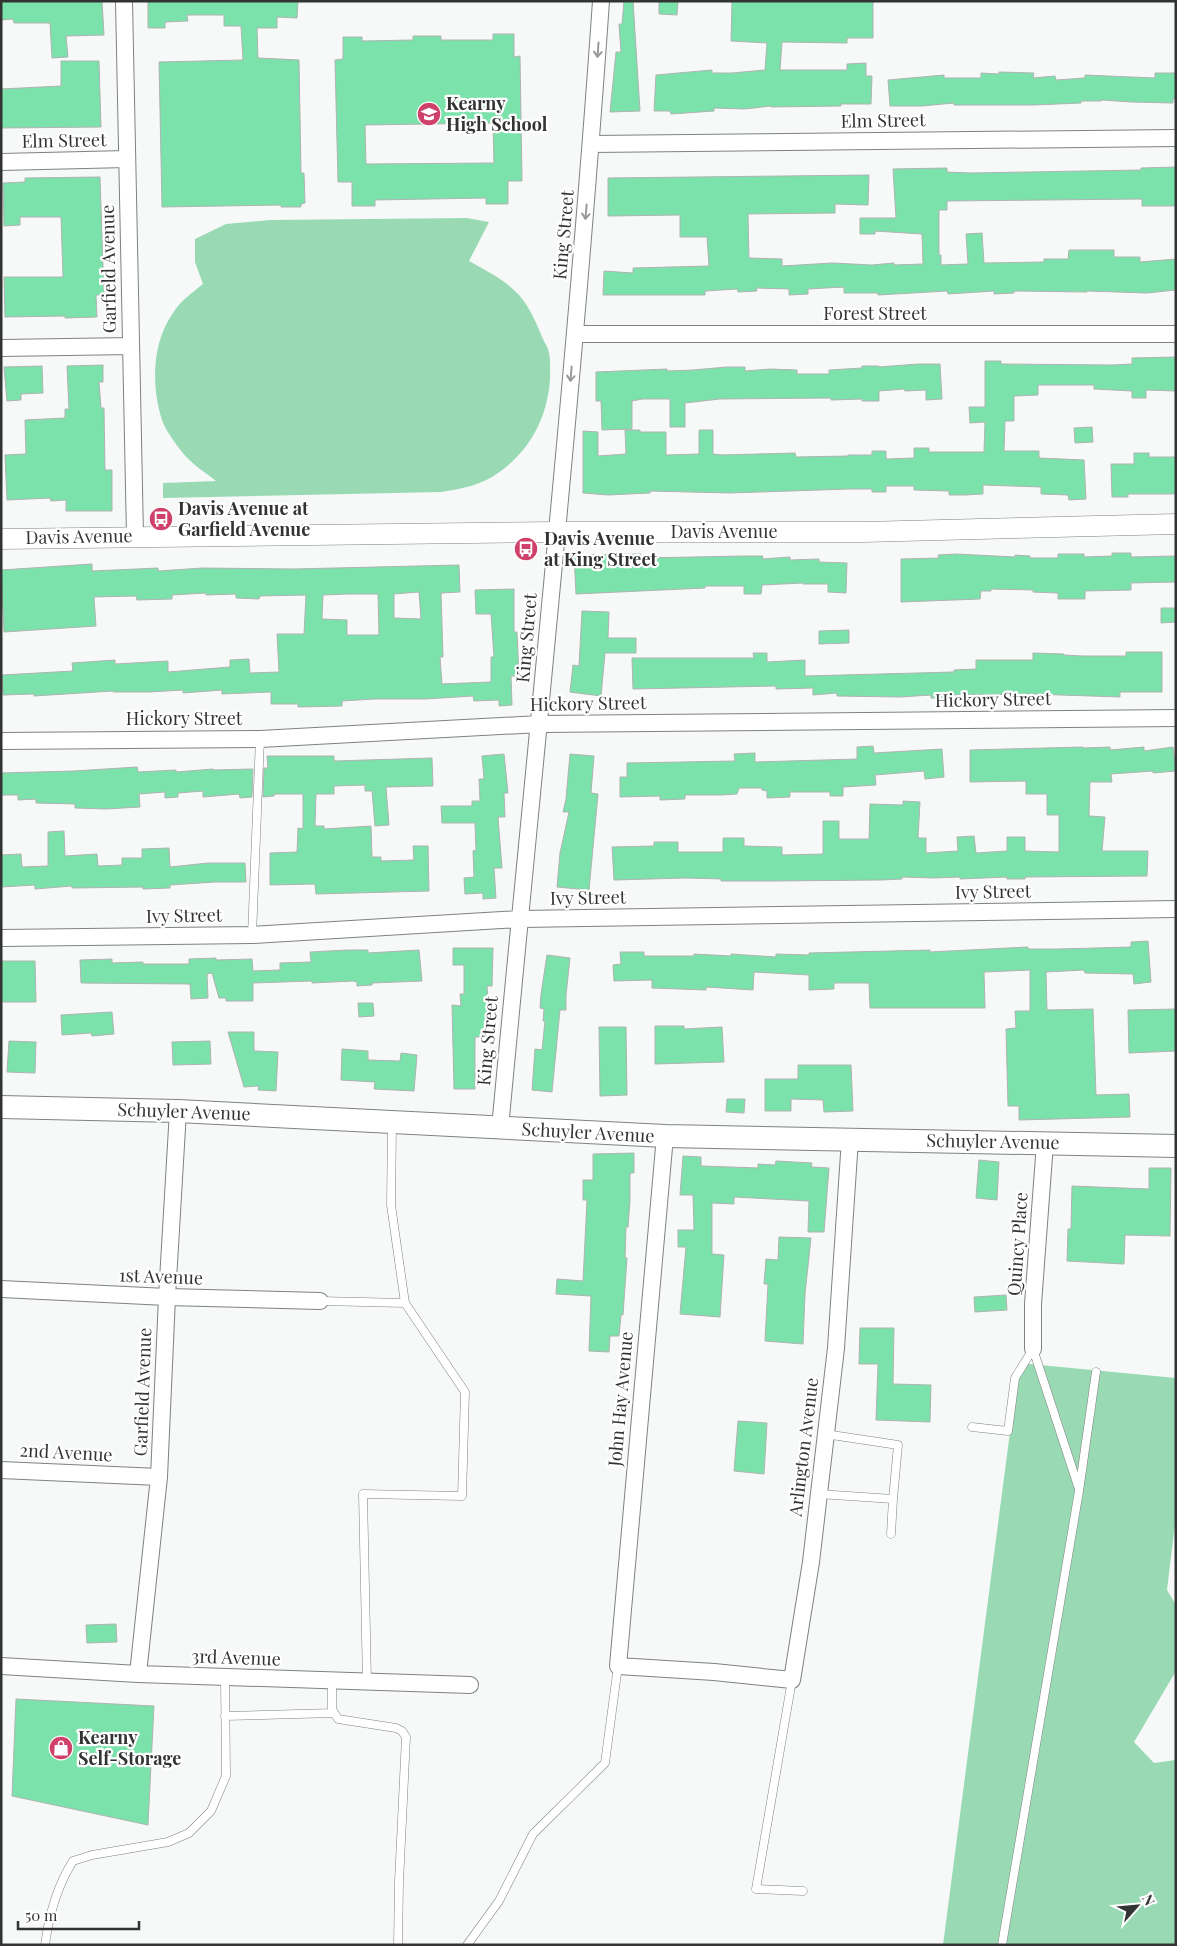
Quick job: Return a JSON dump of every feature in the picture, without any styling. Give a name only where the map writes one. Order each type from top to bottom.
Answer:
[{"type":"main road","name":"Schuyler Avenue","points":[[1,1107],[178,1111],[665,1136],[1176,1146]]},
{"type":"street","name":"Garfield Avenue","points":[[124,1],[135,536]]},
{"type":"street","name":"King Street","points":[[500,1128],[540,724],[575,334],[601,1]]},
{"type":"street","name":"Elm Street","points":[[591,144],[1176,138]]},
{"type":"street","name":"Elm Street","points":[[1,162],[127,159]]},
{"type":"street","name":"Forest Street","points":[[575,334],[1176,334]]},
{"type":"street","points":[[1,348],[131,346]]},
{"type":"street","name":"Davis Avenue","points":[[1,539],[556,532],[864,532],[1176,524]]},
{"type":"street","name":"Hickory Street","points":[[1,741],[260,739],[540,724],[1176,718]]},
{"type":"street","name":"Ivy Street","points":[[1,938],[252,935],[520,919],[1176,909]]},
{"type":"street","name":"Garfield Avenue","points":[[138,1674],[159,1478],[178,1111]]},
{"type":"street","name":"John Hay Avenue","points":[[618,1666],[665,1136]]},
{"type":"street","name":"Arlington Avenue","points":[[792,1680],[810,1562],[836,1348],[850,1139]]},
{"type":"street","name":"Quincy Place","points":[[1033,1348],[1033,1304],[1045,1143]]},
{"type":"street","name":"1st Avenue","points":[[1,1289],[167,1297],[320,1301]]},
{"type":"street","name":"2nd Avenue","points":[[1,1470],[159,1478]]},
{"type":"street","name":"3rd Avenue","points":[[1,1666],[138,1674],[470,1685]]},
{"type":"street","points":[[618,1666],[714,1672],[792,1680]]},
{"type":"lane","points":[[252,935],[260,739]]},
{"type":"lane","points":[[367,1682],[363,1494],[462,1496],[465,1392],[405,1303],[391,1205],[392,1122]]},
{"type":"lane","points":[[320,1301],[405,1303]]},
{"type":"lane","points":[[972,1427],[1008,1430],[1016,1378],[1033,1348]]},
{"type":"lane","points":[[1033,1348],[1079,1492]]},
{"type":"lane","points":[[1002,1945],[1079,1492],[1096,1372]]},
{"type":"lane","points":[[826,1434],[898,1445],[891,1534]]},
{"type":"lane","points":[[818,1494],[893,1499]]},
{"type":"lane","points":[[467,1945],[499,1901],[533,1834],[606,1763],[618,1666]]},
{"type":"lane","points":[[45,1945],[48,1924],[61,1880],[73,1861],[92,1855],[168,1842],[188,1833],[211,1811],[226,1776],[225,1677]]},
{"type":"lane","points":[[792,1680],[756,1889],[803,1891]]},
{"type":"lane","points":[[332,1681],[334,1713],[338,1719],[396,1728],[402,1731],[406,1738],[398,1945]]},
{"type":"lane","points":[[225,1716],[334,1713]]},
{"type":"green space","points":[[467,218],[489,222],[469,261],[502,280],[519,295],[531,313],[549,353],[550,380],[545,407],[535,432],[519,455],[492,477],[464,488],[441,492],[163,498],[163,483],[216,481],[198,468],[182,452],[171,437],[162,420],[156,393],[157,351],[166,325],[186,297],[203,284],[195,262],[195,239],[226,224],[270,220]]},
{"type":"green space","points":[[1019,1363],[1176,1378],[1176,1516],[1167,1590],[1176,1605],[1176,1671],[1134,1742],[1154,1763],[1176,1760],[1176,1945],[943,1945]]},
{"type":"building","points":[[1,1],[102,1],[104,35],[66,36],[68,57],[52,58],[50,23],[14,23],[13,19],[1,20]]},
{"type":"building","points":[[148,1],[298,1],[297,18],[277,17],[277,28],[257,28],[258,58],[299,60],[301,173],[304,173],[305,203],[301,204],[301,207],[281,207],[281,205],[162,207],[159,62],[243,60],[241,26],[224,26],[224,15],[187,15],[188,21],[165,22],[165,28],[148,28]]},
{"type":"building","points":[[624,1],[633,1],[640,111],[610,112],[616,52],[621,52],[619,24],[622,24]]},
{"type":"building","points":[[659,1],[678,1],[677,15],[659,14]]},
{"type":"building","points":[[732,1],[873,1],[873,38],[847,38],[847,43],[782,42],[780,70],[847,70],[847,64],[866,63],[866,76],[872,76],[871,104],[771,106],[745,109],[714,108],[714,111],[671,114],[670,111],[654,111],[656,75],[712,70],[712,73],[732,73],[765,70],[767,43],[731,41]]},
{"type":"building","points":[[493,34],[514,34],[514,57],[520,56],[522,181],[508,181],[508,204],[486,204],[486,198],[375,200],[375,206],[352,206],[352,182],[338,182],[335,60],[343,59],[343,37],[362,37],[362,41],[413,40],[413,36],[441,36],[441,40],[493,40]],"holes":[[[493,123],[494,163],[366,164],[365,125]]]},
{"type":"building","points":[[61,61],[99,61],[101,127],[1,128],[1,89],[61,86]]},
{"type":"building","points":[[999,72],[1034,73],[1033,78],[1055,76],[1056,80],[1085,78],[1085,75],[1155,78],[1155,73],[1176,73],[1176,99],[1173,99],[1173,103],[1101,100],[1081,101],[1081,103],[1034,105],[954,105],[954,103],[890,106],[888,80],[944,75],[944,78],[981,78],[981,73],[999,74]]},
{"type":"building","points":[[1176,167],[1176,206],[1142,206],[1142,199],[947,201],[947,210],[939,210],[939,255],[941,255],[941,265],[968,264],[966,234],[982,233],[984,263],[1044,262],[1044,259],[1068,259],[1069,250],[1114,250],[1114,257],[1140,257],[1140,262],[1176,259],[1176,290],[1147,293],[1014,291],[1014,293],[994,294],[994,291],[948,294],[947,291],[878,295],[878,293],[844,293],[844,287],[808,289],[808,294],[789,295],[789,289],[756,288],[757,291],[738,292],[737,289],[705,291],[705,295],[603,295],[604,271],[633,273],[633,268],[709,266],[707,237],[680,237],[680,215],[608,216],[608,178],[869,175],[868,205],[835,204],[835,213],[748,214],[749,258],[782,259],[782,266],[832,263],[872,265],[894,263],[894,265],[923,264],[922,234],[875,231],[875,234],[860,234],[860,218],[896,218],[893,169],[947,168],[947,172],[970,173],[1141,170],[1141,168]]},
{"type":"building","points":[[100,177],[104,295],[96,295],[97,317],[5,317],[4,277],[63,277],[61,217],[20,217],[20,225],[4,226],[3,183],[25,182],[25,178]]},
{"type":"building","points":[[1176,357],[1176,391],[1146,390],[1146,398],[1132,398],[1132,391],[1094,389],[1094,385],[1038,385],[1038,395],[1014,396],[1014,421],[1005,421],[1004,451],[1039,451],[1039,458],[1084,460],[1086,499],[1069,500],[1068,495],[1041,494],[1041,487],[983,485],[983,494],[965,495],[949,495],[949,491],[914,490],[914,486],[886,486],[886,492],[872,492],[872,489],[849,489],[730,493],[650,491],[650,493],[608,495],[583,493],[583,431],[598,432],[598,456],[626,454],[625,430],[666,432],[666,455],[699,454],[699,430],[713,430],[713,454],[722,455],[795,453],[796,457],[848,456],[872,455],[872,451],[886,451],[886,459],[914,458],[914,448],[929,448],[929,452],[984,452],[985,422],[970,423],[969,407],[985,407],[985,361],[1001,361],[1001,364],[1112,365],[1132,364],[1132,358]]},
{"type":"building","points":[[940,364],[942,399],[926,400],[926,390],[905,391],[904,389],[879,391],[879,401],[862,401],[862,399],[831,400],[831,398],[720,399],[685,403],[685,427],[670,427],[670,399],[642,399],[632,401],[632,429],[602,430],[601,401],[596,401],[596,372],[745,367],[745,371],[770,369],[797,370],[797,374],[829,374],[829,370],[862,368],[862,366],[879,367]]},
{"type":"building","points":[[103,365],[103,382],[99,382],[101,408],[104,408],[105,470],[112,470],[112,511],[66,511],[66,500],[51,501],[50,498],[7,500],[5,455],[26,454],[25,420],[65,418],[65,409],[69,409],[67,366]]},
{"type":"building","points":[[42,366],[43,393],[21,394],[21,400],[7,401],[4,367]]},
{"type":"building","points":[[1092,427],[1093,442],[1075,443],[1074,428]]},
{"type":"building","points":[[1134,453],[1149,453],[1149,457],[1176,457],[1176,494],[1128,494],[1128,497],[1112,497],[1111,464],[1134,464]]},
{"type":"building","points":[[1112,553],[1131,553],[1131,557],[1176,556],[1176,582],[1131,583],[1131,590],[1085,591],[1085,599],[1058,599],[1058,593],[1033,592],[1033,590],[991,589],[991,591],[981,591],[980,599],[901,602],[901,559],[939,558],[938,555],[956,554],[1058,558],[1058,554],[1084,554],[1084,557],[1112,556]]},
{"type":"building","points":[[641,554],[641,558],[763,556],[762,559],[790,557],[790,560],[819,559],[819,562],[847,563],[846,593],[828,592],[828,584],[803,583],[762,585],[761,594],[744,594],[744,586],[705,586],[705,588],[576,594],[574,555]]},
{"type":"building","points":[[92,564],[92,571],[158,568],[158,571],[203,568],[293,569],[459,565],[460,592],[441,593],[443,657],[440,657],[442,684],[491,682],[491,657],[494,657],[491,614],[476,614],[475,590],[514,589],[514,632],[517,632],[519,676],[511,676],[512,705],[499,706],[499,700],[474,701],[473,696],[342,701],[342,706],[298,707],[298,704],[271,704],[271,692],[222,694],[222,690],[183,693],[183,690],[149,692],[113,691],[34,696],[34,694],[3,695],[2,675],[73,671],[72,663],[115,660],[115,664],[168,661],[168,672],[230,667],[230,660],[249,659],[250,673],[279,672],[277,634],[304,634],[306,595],[260,596],[259,599],[236,598],[236,594],[206,595],[206,593],[172,595],[172,599],[137,600],[136,596],[94,597],[96,626],[4,632],[1,570]],"holes":[[[419,592],[421,619],[394,618],[394,594]],[[378,594],[379,635],[347,635],[347,620],[322,619],[323,595]]]},
{"type":"building","points":[[1161,608],[1176,608],[1176,622],[1161,623]]},
{"type":"building","points":[[582,611],[609,612],[608,638],[636,638],[636,653],[605,653],[601,696],[570,692],[573,665],[579,666]]},
{"type":"building","points":[[849,630],[849,643],[819,644],[819,631]]},
{"type":"building","points":[[1126,652],[1162,652],[1162,692],[1120,692],[1120,697],[1031,694],[947,695],[947,698],[931,698],[931,695],[900,697],[837,696],[837,693],[813,695],[813,688],[776,689],[776,686],[633,689],[632,658],[754,658],[753,653],[767,653],[767,662],[805,660],[805,676],[954,672],[954,670],[976,669],[976,660],[1033,660],[1033,653],[1126,656]]},
{"type":"building","points":[[873,746],[874,753],[942,749],[944,777],[925,779],[924,771],[875,775],[876,785],[843,787],[843,796],[830,796],[830,792],[790,792],[790,797],[767,798],[767,791],[762,790],[762,788],[739,788],[737,794],[685,795],[685,799],[660,800],[660,796],[620,797],[620,777],[627,777],[627,763],[735,761],[734,754],[755,753],[755,762],[857,759],[857,747]]},
{"type":"building","points":[[1110,747],[1110,750],[1144,747],[1144,751],[1173,747],[1176,771],[1111,774],[1112,782],[1090,782],[1089,816],[1105,817],[1102,851],[1148,851],[1147,876],[1025,877],[1025,879],[1007,879],[1007,877],[960,879],[960,877],[902,877],[902,879],[882,880],[773,881],[721,881],[721,879],[686,878],[614,880],[612,847],[654,846],[654,842],[678,842],[678,852],[723,852],[723,838],[744,838],[744,846],[782,847],[782,855],[823,854],[823,821],[839,821],[839,839],[869,839],[870,804],[903,805],[903,801],[920,802],[918,838],[926,838],[926,853],[958,851],[957,837],[974,836],[976,853],[1007,851],[1007,837],[1025,837],[1025,851],[1059,852],[1059,815],[1047,815],[1047,794],[1026,794],[1026,781],[970,782],[970,750]]},
{"type":"building","points":[[504,754],[508,793],[504,793],[505,817],[498,817],[502,868],[494,868],[496,898],[483,899],[483,893],[465,894],[464,878],[474,877],[475,823],[442,823],[441,806],[472,806],[472,801],[480,801],[479,779],[484,779],[482,756]]},
{"type":"building","points":[[570,754],[594,756],[591,793],[598,794],[589,890],[557,887],[560,853],[569,812],[563,812]]},
{"type":"building","points":[[267,756],[334,756],[334,761],[432,758],[433,786],[386,787],[389,825],[375,826],[372,791],[365,791],[365,785],[334,786],[334,794],[316,794],[315,826],[324,826],[324,829],[371,826],[372,857],[381,857],[381,861],[414,860],[413,846],[428,846],[429,891],[316,894],[315,884],[270,885],[270,853],[297,852],[298,828],[303,829],[303,794],[274,794],[274,796],[263,797],[264,768],[268,768]]},
{"type":"building","points":[[137,767],[138,772],[253,769],[252,797],[240,798],[239,794],[203,797],[203,791],[178,793],[178,797],[165,798],[165,792],[139,794],[140,807],[106,809],[75,808],[75,804],[36,803],[36,799],[18,800],[18,795],[1,795],[1,773]]},
{"type":"building","points":[[64,831],[65,856],[97,854],[98,866],[122,865],[122,858],[142,858],[142,849],[169,848],[170,867],[208,863],[245,863],[246,882],[170,885],[170,888],[143,889],[143,887],[72,888],[72,886],[35,889],[35,885],[1,887],[1,855],[21,854],[22,867],[48,866],[48,832]]},
{"type":"building","points":[[1148,941],[1151,982],[1134,984],[1133,974],[1085,973],[1084,970],[1046,972],[1047,1010],[1093,1009],[1096,1095],[1129,1094],[1130,1117],[1019,1120],[1019,1106],[1008,1106],[1006,1029],[1016,1028],[1015,1011],[1030,1011],[1030,970],[984,972],[985,1008],[870,1008],[869,983],[834,983],[834,989],[809,990],[809,975],[754,972],[753,990],[706,987],[706,990],[652,988],[652,980],[614,981],[613,965],[621,964],[620,952],[644,952],[644,956],[694,956],[694,954],[731,956],[731,954],[776,957],[776,954],[809,955],[809,953],[930,950],[930,952],[1028,947],[1028,949],[1131,947],[1131,942]]},
{"type":"building","points":[[453,948],[493,948],[492,986],[487,986],[489,1011],[487,1011],[487,1037],[475,1037],[475,1089],[454,1089],[452,1005],[461,1006],[460,994],[464,994],[464,965],[453,965]]},
{"type":"building","points":[[368,950],[368,953],[419,950],[422,981],[372,983],[372,985],[357,986],[357,982],[353,981],[253,983],[253,1001],[226,1001],[226,998],[219,998],[212,973],[207,974],[208,998],[191,999],[190,984],[81,983],[80,960],[112,959],[112,963],[189,964],[189,959],[252,959],[253,971],[280,970],[280,963],[311,962],[310,952]]},
{"type":"building","points":[[547,955],[570,958],[566,1010],[560,1010],[552,1092],[532,1090],[535,1049],[542,1050],[545,1021],[543,1021],[544,1009],[540,1008]]},
{"type":"building","points":[[1,961],[35,961],[36,1002],[1,1002]]},
{"type":"building","points":[[358,1003],[373,1003],[374,1016],[359,1017]]},
{"type":"building","points":[[1176,1009],[1176,1051],[1129,1053],[1128,1010]]},
{"type":"building","points":[[112,1012],[114,1034],[92,1036],[91,1033],[62,1035],[61,1015]]},
{"type":"building","points":[[655,1026],[684,1026],[684,1029],[722,1027],[724,1062],[655,1064]]},
{"type":"building","points":[[599,1027],[626,1027],[627,1095],[600,1096]]},
{"type":"building","points":[[228,1032],[254,1032],[254,1051],[278,1052],[276,1091],[258,1090],[259,1086],[244,1087]]},
{"type":"building","points":[[9,1041],[36,1042],[35,1073],[7,1072]]},
{"type":"building","points":[[210,1041],[211,1064],[173,1065],[172,1042]]},
{"type":"building","points":[[342,1049],[368,1051],[368,1060],[400,1061],[401,1053],[417,1055],[414,1091],[374,1089],[375,1082],[341,1080]]},
{"type":"building","points":[[798,1065],[851,1065],[853,1111],[824,1112],[823,1100],[791,1099],[791,1111],[765,1111],[765,1079],[798,1079]]},
{"type":"building","points":[[727,1099],[745,1099],[744,1113],[726,1112]]},
{"type":"building","points":[[634,1153],[634,1173],[630,1173],[630,1201],[628,1227],[626,1227],[625,1258],[627,1258],[623,1315],[621,1315],[619,1336],[610,1336],[609,1352],[589,1351],[591,1296],[556,1294],[557,1279],[583,1281],[587,1200],[583,1200],[583,1180],[593,1180],[593,1154]]},
{"type":"building","points":[[683,1156],[701,1157],[701,1166],[758,1168],[758,1164],[775,1165],[776,1161],[812,1163],[811,1167],[829,1168],[824,1232],[808,1232],[809,1201],[734,1197],[734,1204],[712,1203],[712,1254],[724,1255],[720,1317],[680,1314],[686,1247],[678,1247],[678,1230],[694,1230],[693,1195],[680,1195]]},
{"type":"building","points":[[979,1160],[999,1162],[997,1200],[976,1198]]},
{"type":"building","points":[[1149,1168],[1171,1168],[1170,1236],[1125,1235],[1124,1264],[1067,1261],[1068,1229],[1071,1229],[1072,1186],[1149,1189]]},
{"type":"building","points":[[779,1237],[811,1238],[805,1294],[803,1344],[765,1341],[768,1284],[764,1284],[766,1259],[778,1260]]},
{"type":"building","points":[[1006,1295],[1007,1310],[975,1312],[974,1297]]},
{"type":"building","points":[[860,1328],[894,1328],[893,1384],[931,1385],[930,1422],[876,1420],[878,1364],[859,1364]]},
{"type":"building","points":[[738,1421],[767,1423],[764,1474],[734,1471]]},
{"type":"building","points":[[116,1624],[117,1642],[87,1643],[86,1625]]},
{"type":"building","points":[[16,1699],[154,1706],[148,1825],[12,1796]]},
{"type":"place","name":"Kearny High School","points":[[429,114]]},
{"type":"place","name":"Davis Avenue at Garfield Avenue","points":[[161,519]]},
{"type":"place","name":"Davis Avenue at King Street","points":[[526,549]]},
{"type":"place","name":"Kearny Self-Storage","points":[[61,1748]]}]
